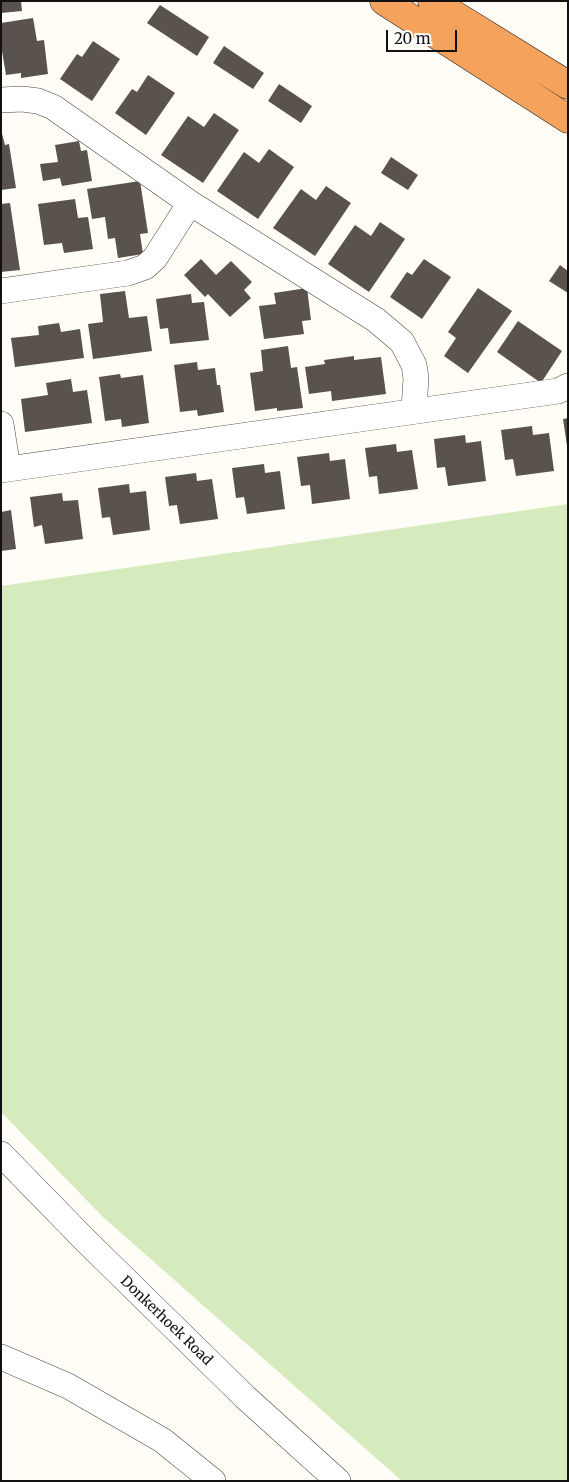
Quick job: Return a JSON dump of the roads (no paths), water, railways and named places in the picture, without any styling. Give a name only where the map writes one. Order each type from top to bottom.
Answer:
[{"type":"highway","points":[[384,1],[568,119]]},
{"type":"highway","points":[[432,1],[568,85]]},
{"type":"street","points":[[1,100],[30,100],[52,107],[190,203],[376,320],[402,342],[414,365],[416,378],[414,409]]},
{"type":"street","points":[[1,291],[128,272],[145,267],[154,258],[190,203]]},
{"type":"street","points":[[1,424],[5,469],[414,409],[558,391],[568,386]]},
{"type":"street","name":"Donkerhoek Road","points":[[1,1154],[245,1398],[338,1481]]},
{"type":"street","points":[[1,1357],[68,1386],[153,1435],[213,1481]]}]
